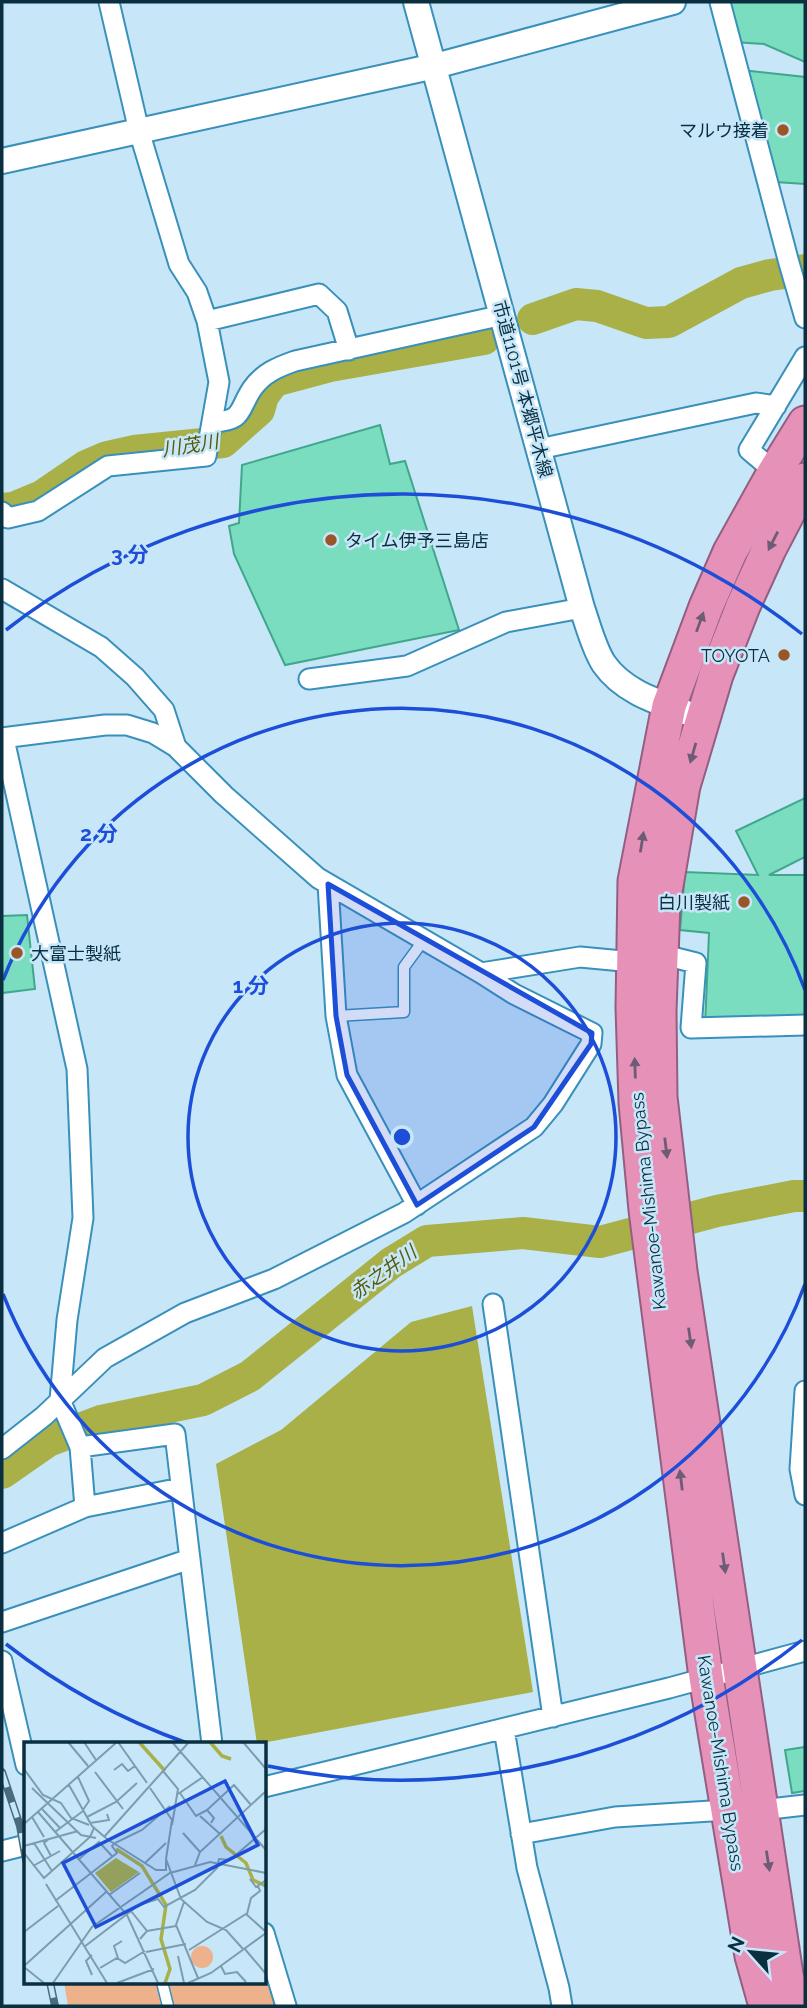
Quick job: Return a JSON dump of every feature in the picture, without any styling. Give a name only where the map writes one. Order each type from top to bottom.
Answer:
[{"type":"highway","name":"Kawanoe-Mishima Bypass","points":[[766,2006],[752,1956],[706,1677],[668,1277],[659,1207],[636,1103],[647,958],[663,903],[683,786],[702,720],[743,606],[796,484],[805,423]]},
{"type":"highway","name":"Kawanoe-Mishima Bypass","points":[[647,958],[635,881],[669,706],[730,552],[796,484]]},
{"type":"highway","name":"Kawanoe-Mishima Bypass","points":[[668,1277],[739,1668],[786,1975],[795,2006]]},
{"type":"street","points":[[3,514],[8,518],[38,511],[108,466],[206,456],[219,383],[207,321],[197,292],[180,264],[139,131],[109,2]]},
{"type":"street","name":"市道1101号 本郷平木線","points":[[416,2],[582,608],[603,663],[619,681],[635,692],[702,720]]},
{"type":"street","points":[[2,161],[435,66],[673,2]]},
{"type":"street","points":[[720,2],[805,318]]},
{"type":"street","points":[[207,321],[319,294],[337,311],[349,350]]},
{"type":"street","points":[[210,435],[243,409],[252,388],[275,368],[295,361],[503,315]]},
{"type":"street","points":[[796,484],[749,450],[805,357]]},
{"type":"street","points":[[539,449],[756,403],[776,406]]},
{"type":"street","points":[[2,589],[101,647],[135,677],[164,710],[176,747]]},
{"type":"street","points":[[309,679],[407,666],[506,622],[582,608]]},
{"type":"street","points":[[2,1449],[64,1408],[105,1358],[185,1313],[274,1279],[417,1205],[534,1127],[553,1104],[591,1044],[592,1033],[514,994],[328,884],[224,795],[176,747],[153,733],[127,725],[105,725],[2,739],[77,1069],[83,1218],[67,1320],[64,1408],[78,1443],[85,1507]]},
{"type":"street","points":[[328,884],[336,1016],[347,1075],[417,1205]]},
{"type":"street","points":[[481,974],[580,957],[647,958],[696,963],[691,1028],[805,1025]]},
{"type":"street","points":[[493,1304],[553,1717]]},
{"type":"street","points":[[805,1391],[800,1469],[805,1495]]},
{"type":"street","points":[[78,1443],[175,1434],[212,1742]]},
{"type":"street","points":[[2,1543],[85,1507],[181,1488]]},
{"type":"street","points":[[2,1622],[190,1559]]},
{"type":"street","points":[[266,1787],[553,1717],[805,1651]]},
{"type":"street","points":[[2,1661],[24,1756]]},
{"type":"street","points":[[503,1729],[527,1868],[562,2006]]},
{"type":"street","points":[[761,1810],[805,1805]]},
{"type":"street","points":[[522,1834],[615,1817],[727,1810]]},
{"type":"street","points":[[2,1851],[24,1846]]},
{"type":"street","points":[[266,1940],[286,2006]]},
{"type":"lane","points":[[336,1016],[404,1012],[404,967],[424,941]]},
{"type":"lane","points":[[162,1983],[167,2006]]},
{"type":"highlighted area","points":[[328,884],[592,1033],[591,1044],[534,1127],[417,1205],[347,1075],[336,1016]]},
{"type":"shaded area","points":[[472,1306],[533,1692],[257,1742],[216,1464],[281,1430],[411,1322]]},
{"type":"shaded area","points":[[266,1964],[277,2006],[68,2006],[64,1983],[266,1983]]},
{"type":"building","points":[[721,2],[805,2],[805,62],[764,44],[733,42]]},
{"type":"building","name":"マルウ接着","points":[[742,70],[805,77],[805,184],[775,182]]},
{"type":"building","name":"タイム伊予三島店","points":[[380,425],[390,464],[405,461],[459,630],[285,665],[234,554],[229,526],[239,523],[242,465]]},
{"type":"building","name":"白川製紙","points":[[805,798],[805,857],[769,875],[805,875],[805,1016],[705,1026],[709,933],[680,930],[685,872],[758,875],[736,831]]},
{"type":"building","name":"大富士製紙","points":[[27,915],[35,989],[2,993],[2,916]]},
{"type":"building","points":[[805,1747],[805,1791],[792,1793],[785,1750]]},
{"type":"waterway","name":"川茂川","points":[[533,319],[576,304],[597,306],[646,323],[669,322],[741,283],[805,270]]},
{"type":"waterway","name":"川茂川","points":[[2,509],[13,508],[42,496],[86,466],[107,457],[134,451],[223,442],[259,410],[263,396],[274,381],[330,366],[484,339]]},
{"type":"waterway","name":"赤之井川","points":[[2,1473],[48,1441],[101,1421],[203,1400],[250,1376],[391,1263],[427,1241],[523,1233],[600,1242],[717,1211],[805,1196]]},
{"type":"railway","points":[[2,1772],[20,1826],[24,1849]]},
{"type":"railway","points":[[50,1983],[55,2006]]},
{"type":"place","name":"マルウ接着","points":[[783,130]]},
{"type":"place","name":"タイム伊予三島店","points":[[331,540]]},
{"type":"place","name":"TOYOTA","points":[[784,655]]},
{"type":"place","name":"白川製紙","points":[[744,902]]},
{"type":"place","name":"大富士製紙","points":[[17,953]]}]
